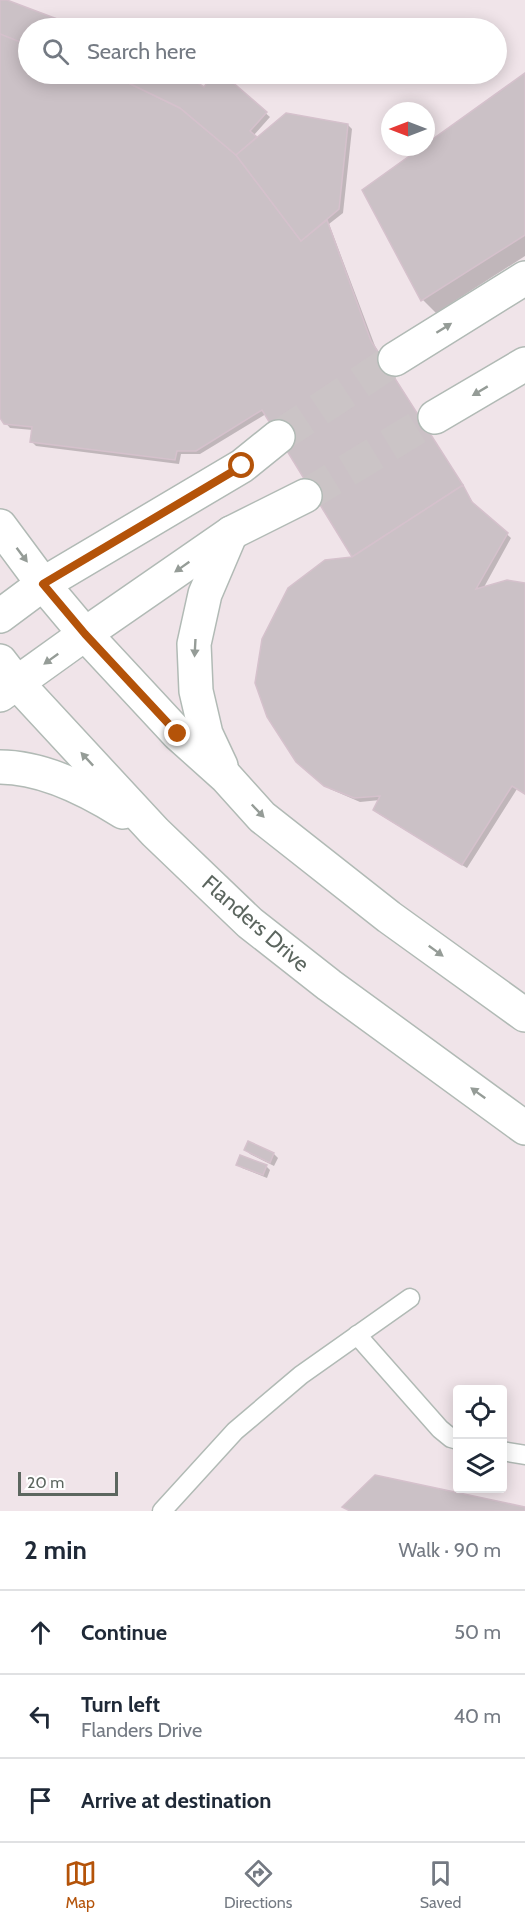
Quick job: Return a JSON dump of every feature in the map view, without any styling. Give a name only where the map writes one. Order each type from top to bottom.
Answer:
[{"type":"street","points":[[395,359],[525,278]]},
{"type":"street","points":[[435,417],[525,364]]},
{"type":"street","points":[[0,616],[43,584],[242,466],[278,437]]},
{"type":"street","name":"Flanders Drive","points":[[305,496],[231,533],[85,634],[6,680],[155,832],[250,923],[329,985],[525,1128]]},
{"type":"street","points":[[0,526],[43,584],[85,634],[178,734],[226,777],[262,817],[389,917],[525,1015]]},
{"type":"street","points":[[226,777],[206,734],[196,691],[194,644],[205,594],[231,533]]},
{"type":"street","points":[[0,767],[15,767],[80,788],[155,832]]},
{"type":"lane","points":[[162,1511],[235,1431],[301,1375],[410,1298]]},
{"type":"lane","points":[[357,1335],[440,1429],[454,1439]]},
{"type":"lane","points":[[507,1452],[525,1455]]},
{"type":"building","points":[[0,0],[7,0],[55,18],[18,18],[18,42],[0,34]]},
{"type":"building","points":[[0,34],[18,41],[18,84],[131,84],[180,108],[236,155],[301,241],[327,220],[371,341],[463,485],[352,557],[262,410],[196,451],[177,451],[175,460],[30,442],[32,427],[4,424],[0,418]]},
{"type":"building","points":[[525,73],[525,235],[421,301],[362,190],[409,156],[435,156],[435,138]]},
{"type":"building","points":[[131,84],[199,84],[204,87],[206,84],[235,84],[267,112],[250,131],[257,137],[236,155],[180,108]]},
{"type":"building","points":[[286,113],[348,124],[339,209],[301,241],[236,155]]},
{"type":"building","points":[[463,485],[472,502],[508,533],[476,589],[507,580],[525,583],[525,794],[512,786],[462,865],[373,810],[380,796],[354,798],[324,786],[296,762],[267,717],[255,683],[262,639],[288,588],[325,560],[352,557]]},
{"type":"building","points":[[248,1141],[274,1153],[270,1163],[244,1150]]},
{"type":"building","points":[[240,1155],[267,1165],[263,1175],[236,1165]]},
{"type":"building","points":[[375,1475],[525,1507],[525,1511],[350,1511],[342,1507]]},
{"type":"tunnel","points":[[278,437],[395,359]]},
{"type":"tunnel","points":[[305,496],[435,417]]},
{"type":"route","points":[[178,734],[85,634],[43,584],[242,466]]}]
